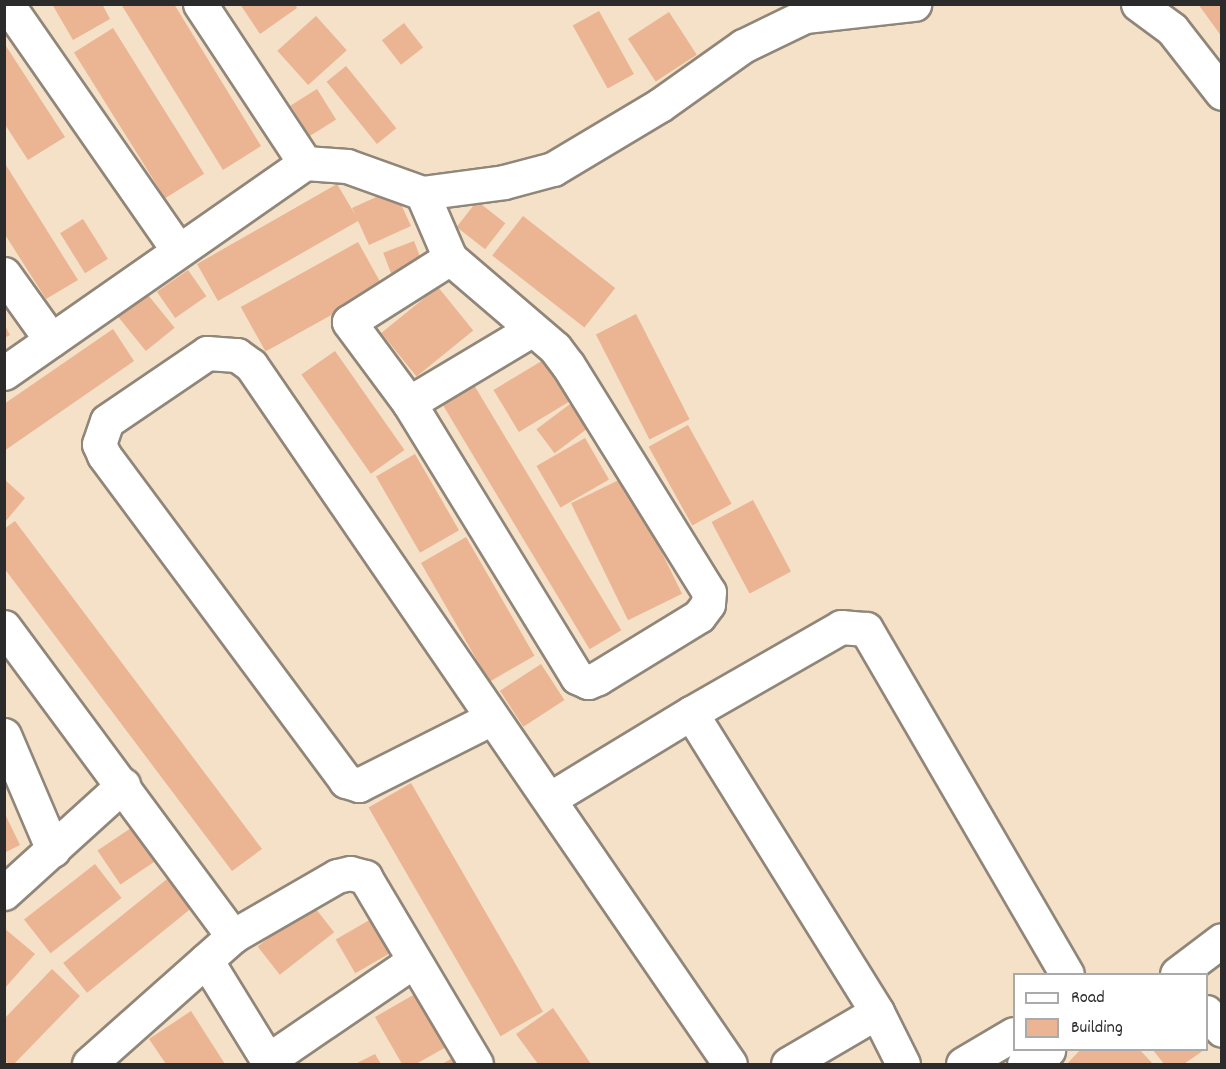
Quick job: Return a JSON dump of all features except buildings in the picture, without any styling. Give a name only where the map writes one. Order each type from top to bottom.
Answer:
[{"type":"street","points":[[7,4],[177,249]]},
{"type":"street","points":[[200,4],[305,163]]},
{"type":"street","points":[[4,373],[177,249],[305,163],[347,166],[422,193],[504,182],[553,169],[660,105],[743,46],[805,16],[914,4]]},
{"type":"street","points":[[1138,4],[1172,29],[1221,93]]},
{"type":"street","points":[[422,193],[450,258],[568,364],[710,592],[708,604],[699,615],[588,682],[577,677],[409,403],[349,322],[450,258]]},
{"type":"street","points":[[4,274],[51,340]]},
{"type":"street","points":[[409,403],[531,330]]},
{"type":"street","points":[[490,718],[359,785],[346,781],[104,455],[99,444],[107,421],[207,353],[237,355],[251,365],[490,718],[551,798],[730,1065]]},
{"type":"street","points":[[4,627],[233,936]]},
{"type":"street","points":[[551,798],[691,713],[841,627],[866,629],[1066,973]]},
{"type":"street","points":[[691,713],[877,1012],[903,1065]]},
{"type":"street","points":[[4,735],[53,850]]},
{"type":"street","points":[[4,893],[123,785]]},
{"type":"street","points":[[89,1065],[233,936],[337,876],[350,873],[365,877],[412,962],[476,1065]]},
{"type":"street","points":[[1180,973],[1221,940]]},
{"type":"street","points":[[206,960],[268,1063],[412,962]]},
{"type":"street","points":[[788,1065],[877,1012]]},
{"type":"street","points":[[1208,1014],[1221,1030]]},
{"type":"street","points":[[963,1065],[1013,1035]]},
{"type":"street","points":[[1024,1065],[1046,1051]]}]
